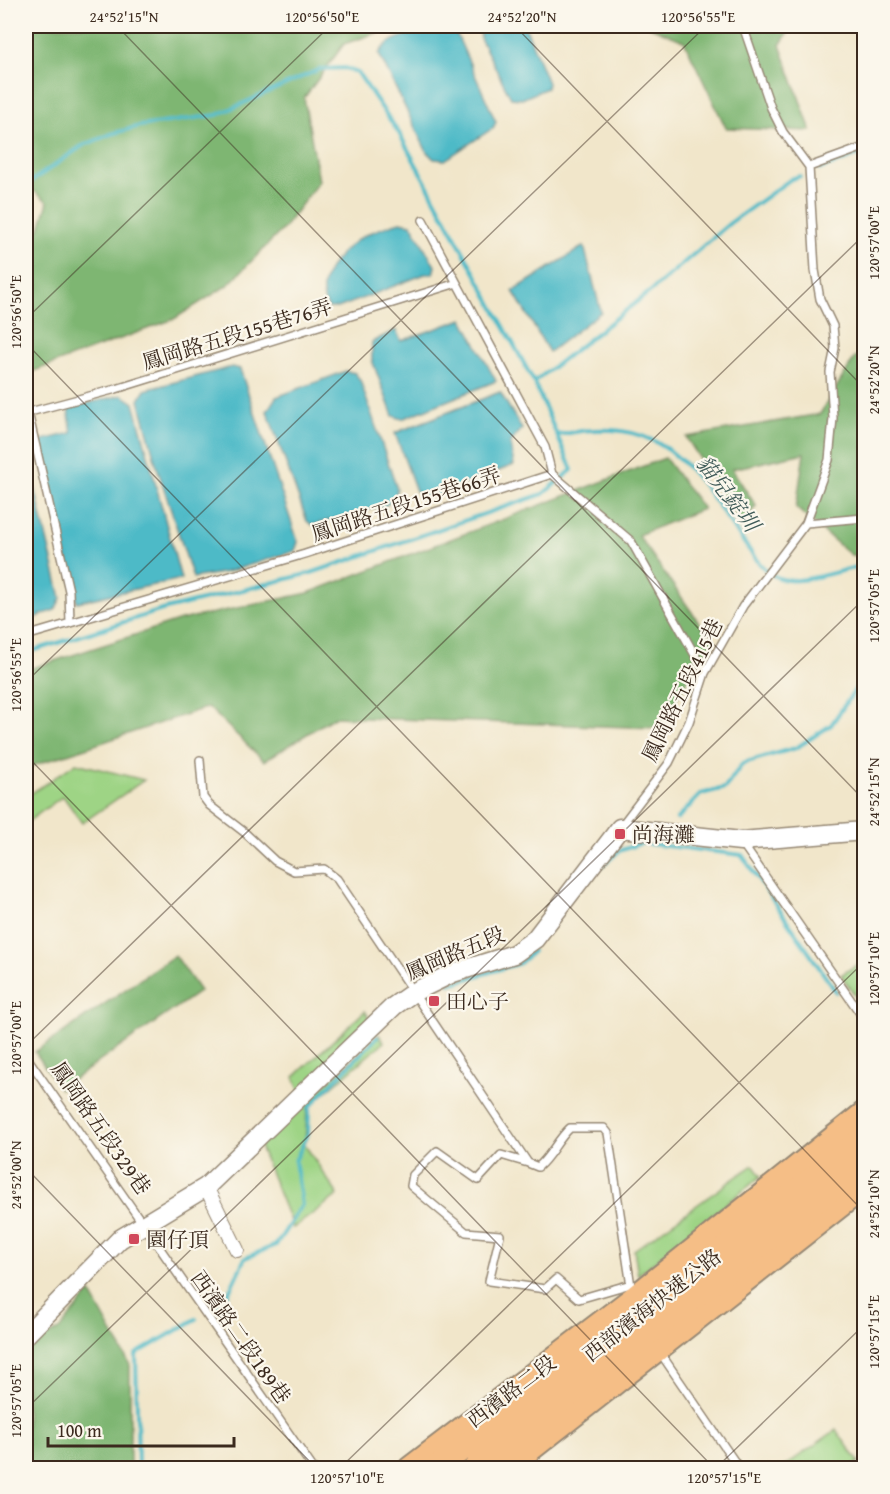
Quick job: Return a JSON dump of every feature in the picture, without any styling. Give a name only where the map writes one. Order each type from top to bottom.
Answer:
[{"type":"highway","name":"西部濱海快速公路","points":[[476,1468],[641,1317],[864,1138]]},
{"type":"highway","name":"西部濱海快速公路","points":[[436,1468],[641,1317],[864,1163]]},
{"type":"main road","name":"西濱路二段","points":[[507,1468],[641,1317],[864,1113]]},
{"type":"main road","name":"西濱路二段","points":[[410,1468],[641,1317],[864,1187]]},
{"type":"street","points":[[620,828],[741,841],[864,831]]},
{"type":"street","name":"鳳岡路五段","points":[[26,1335],[120,1239],[141,1224],[206,1187],[394,1006],[414,992],[453,973],[514,954],[535,939],[620,828]]},
{"type":"street","points":[[206,1187],[237,1250]]},
{"type":"lane","points":[[743,26],[771,108],[783,132],[809,167],[864,147]]},
{"type":"lane","name":"鳳岡路五段415巷","points":[[620,828],[669,763],[689,722],[705,673],[743,606],[806,523],[829,460],[833,418],[830,372],[835,348],[832,326],[819,299],[809,167]]},
{"type":"lane","points":[[423,220],[545,447],[552,474],[631,541],[705,673]]},
{"type":"lane","name":"鳳岡路五段155巷76弄","points":[[27,413],[116,389],[457,283]]},
{"type":"lane","points":[[27,413],[69,591],[70,623]]},
{"type":"lane","name":"鳳岡路五段155巷66弄","points":[[26,636],[316,551],[552,474]]},
{"type":"lane","points":[[806,523],[864,518]]},
{"type":"lane","points":[[200,760],[203,797],[209,806],[244,832],[275,861],[294,871],[324,869],[337,879],[528,1163]]},
{"type":"lane","points":[[741,841],[864,1019]]},
{"type":"lane","name":"鳳岡路五段329巷","points":[[26,1056],[141,1224]]},
{"type":"lane","points":[[641,1317],[579,1299],[556,1279],[545,1289],[489,1281],[500,1235],[466,1232],[411,1186],[413,1175],[437,1151],[478,1180],[501,1155],[537,1167],[549,1158],[558,1140],[570,1128],[604,1128],[608,1133],[641,1317],[739,1468]]},
{"type":"lane","name":"西濱路二段189巷","points":[[141,1224],[313,1468]]},
{"type":"green space","points":[[26,26],[397,26],[344,44],[304,98],[319,181],[284,228],[228,285],[174,319],[26,374],[26,253],[40,228],[48,202],[26,185]]},
{"type":"green space","points":[[648,26],[792,26],[780,45],[811,131],[726,128],[684,41]]},
{"type":"green space","points":[[864,355],[864,557],[851,555],[796,508],[804,453],[732,469],[756,506],[742,525],[686,437],[820,414],[855,357]]},
{"type":"green space","points":[[665,458],[703,509],[638,535],[712,641],[658,728],[334,717],[264,761],[208,707],[26,768],[26,670],[181,620],[308,593]]},
{"type":"green space","points":[[76,763],[144,780],[82,823],[63,796],[26,823],[26,797]]},
{"type":"green space","points":[[175,955],[200,991],[60,1089],[35,1052]]},
{"type":"green space","points":[[864,960],[864,1008],[841,975]]},
{"type":"green space","points":[[365,1011],[372,1023],[300,1091],[294,1077]]},
{"type":"green space","points":[[379,1035],[384,1042],[307,1108],[305,1145],[338,1195],[293,1228],[259,1144]]},
{"type":"green space","points":[[753,1165],[761,1176],[638,1275],[634,1250]]},
{"type":"green space","points":[[90,1292],[130,1365],[130,1468],[26,1468],[26,1346],[59,1330]]},
{"type":"green space","points":[[836,1430],[859,1462],[851,1468],[782,1468]]},
{"type":"water","points":[[481,26],[525,26],[548,83],[547,88],[522,99],[511,98],[480,38]]},
{"type":"water","points":[[450,28],[457,35],[496,122],[493,128],[445,160],[434,159],[427,152],[379,54],[383,47],[397,38]]},
{"type":"water","points":[[400,222],[411,224],[435,266],[433,274],[425,274],[338,308],[329,308],[324,299],[324,281],[341,254],[361,238]]},
{"type":"water","points":[[584,246],[601,312],[549,352],[513,291]]},
{"type":"water","points":[[463,319],[496,381],[402,419],[393,416],[372,360],[372,342],[396,330],[401,341]]},
{"type":"water","points":[[232,367],[240,369],[298,542],[295,551],[227,572],[193,578],[156,464],[139,400],[145,390]]},
{"type":"water","points":[[346,371],[355,373],[360,380],[397,489],[395,497],[386,505],[312,525],[307,521],[267,411],[276,397]]},
{"type":"water","points":[[500,392],[522,429],[510,443],[514,465],[434,496],[425,496],[416,491],[395,433]]},
{"type":"water","points":[[122,395],[134,403],[181,579],[77,602],[38,441],[72,433],[68,408]]},
{"type":"water","points":[[26,460],[28,460],[61,598],[55,610],[26,621]]},
{"type":"waterway","points":[[26,185],[82,146],[111,134],[140,126],[217,115],[320,69],[345,68],[358,73],[399,133],[534,382],[572,470],[543,494],[311,573],[162,610],[26,653]]},
{"type":"waterway","points":[[820,169],[864,153]]},
{"type":"waterway","points":[[534,382],[652,290],[730,223],[791,179],[800,176]]},
{"type":"waterway","name":"貓兒錠圳","points":[[558,435],[596,430],[627,432],[652,440],[674,454],[712,496],[757,560],[776,577],[788,580],[805,579],[864,566]]},
{"type":"waterway","points":[[677,819],[701,794],[725,788],[743,763],[796,748],[831,725],[864,677]]},
{"type":"waterway","points":[[602,866],[619,851],[641,843],[742,855],[836,992]]},
{"type":"waterway","points":[[450,984],[520,963],[533,951]]},
{"type":"waterway","points":[[214,1309],[224,1302],[245,1258],[276,1245],[302,1205],[295,1161],[308,1134],[309,1107],[377,1037]]},
{"type":"waterway","points":[[138,1468],[136,1354],[196,1319]]},
{"type":"place","name":"尚海灘","points":[[620,834]]},
{"type":"place","name":"田心子","points":[[434,1001]]},
{"type":"place","name":"園仔頂","points":[[134,1239]]}]
